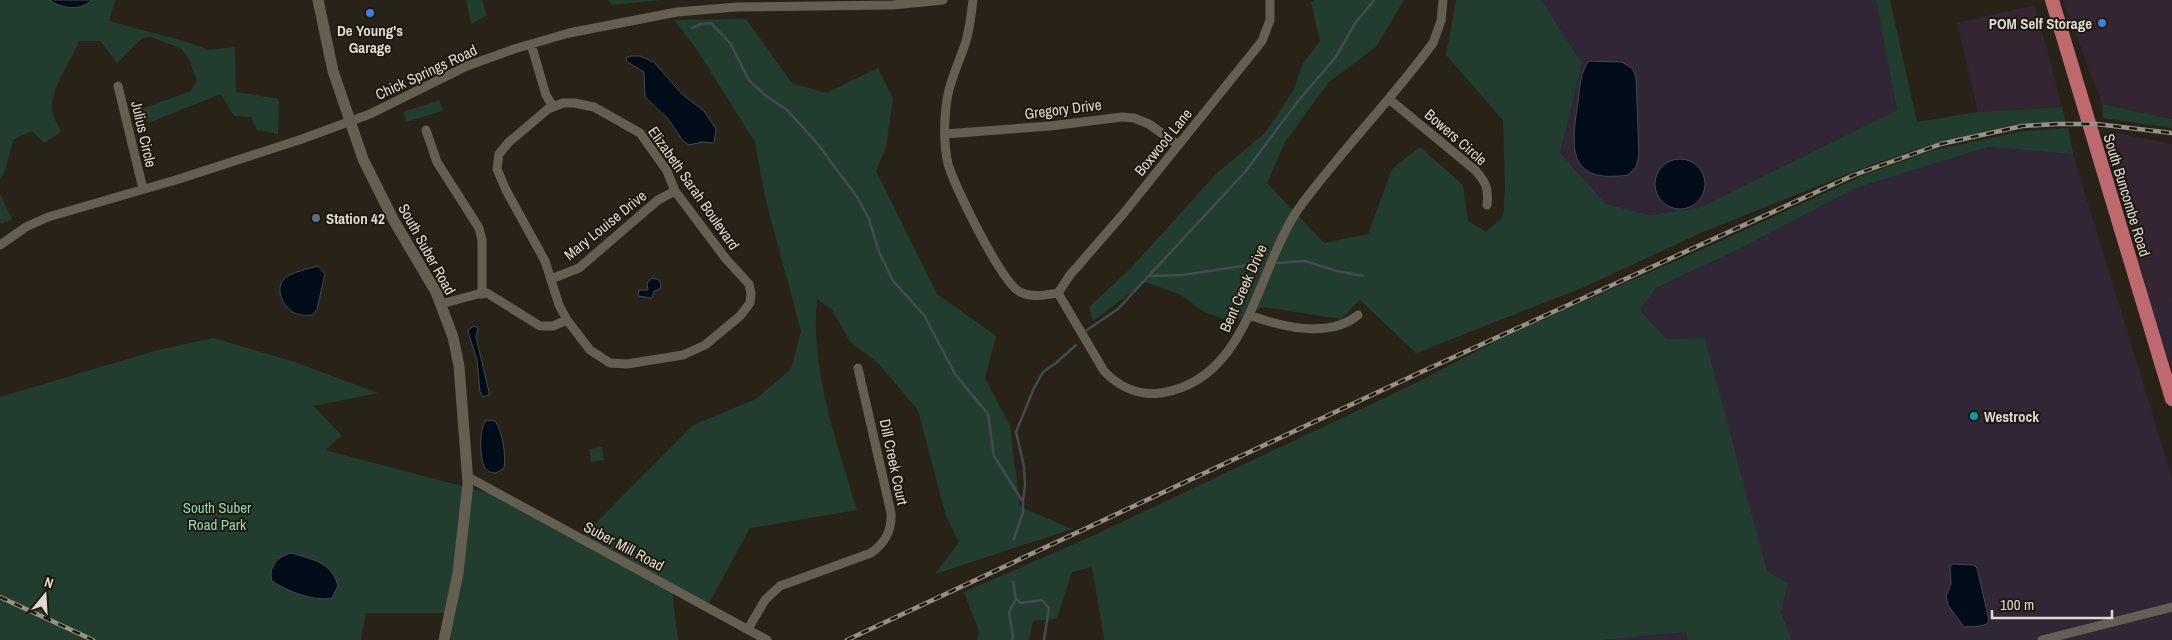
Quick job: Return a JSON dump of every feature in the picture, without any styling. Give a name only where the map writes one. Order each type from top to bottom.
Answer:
[{"type":"main road","name":"South Buncombe Road","points":[[2052,0],[2172,399]]},
{"type":"street","name":"South Suber Road","points":[[318,0],[333,72],[349,122],[378,191],[428,275],[453,337],[459,366],[468,477],[464,531],[444,640]]},
{"type":"street","name":"Chick Springs Road","points":[[0,245],[26,227],[48,217],[255,155],[349,122],[370,114],[467,66],[569,33],[660,14],[737,7],[827,2],[893,5],[943,0]]},
{"type":"street","points":[[973,0],[966,40],[946,101],[945,134],[947,158],[972,216],[1007,280],[1023,293],[1036,296],[1058,293]]},
{"type":"street","name":"Boxwood Lane","points":[[1058,293],[1070,275],[1262,40],[1269,26],[1270,0]]},
{"type":"street","name":"Bent Creek Drive","points":[[1058,293],[1104,371],[1121,386],[1144,393],[1172,390],[1208,372],[1230,349],[1249,315],[1274,251],[1292,218],[1417,64],[1437,35],[1441,21],[1443,0]]},
{"type":"street","points":[[531,44],[546,95],[553,107]]},
{"type":"street","name":"Julius Circle","points":[[118,86],[144,189]]},
{"type":"street","name":"Bowers Circle","points":[[1389,99],[1475,170],[1488,187],[1487,205]]},
{"type":"street","name":"Elizabeth Sarah Boulevard","points":[[562,103],[574,103],[594,107],[640,133],[667,171],[675,191],[726,259],[749,284],[750,303],[740,316],[705,345],[683,355],[627,364],[610,363],[590,350],[567,320],[559,305],[545,261],[506,190],[498,168],[499,154],[508,142],[553,107],[562,103]]},
{"type":"street","name":"Gregory Drive","points":[[945,134],[1050,126],[1122,117],[1134,118],[1149,124],[1178,145]]},
{"type":"street","points":[[426,130],[437,162],[479,228],[482,240],[482,294]]},
{"type":"street","name":"Mary Louise Drive","points":[[551,279],[579,268],[658,200],[675,191]]},
{"type":"street","points":[[441,304],[482,294],[498,298],[540,326],[553,326],[567,320]]},
{"type":"street","points":[[1249,315],[1275,323],[1309,328],[1344,325],[1358,315]]},
{"type":"street","name":"Dill Creek Court","points":[[748,630],[765,600],[780,586],[871,553],[882,543],[890,530],[891,514],[858,368]]},
{"type":"street","name":"Suber Mill Road","points":[[468,477],[767,640]]},
{"type":"street","points":[[2042,640],[2172,607]]},
{"type":"shaded area","points":[[49,0],[92,0],[82,6],[70,8]]},
{"type":"shaded area","points":[[1541,0],[1876,0],[1897,110],[1699,208],[1649,215],[1606,204],[1560,153],[1582,63]]},
{"type":"shaded area","points":[[2063,0],[2172,0],[2172,119],[2102,104]]},
{"type":"shaded area","points":[[2035,5],[2062,107],[1978,112],[1957,23]]},
{"type":"shaded area","points":[[640,56],[654,62],[682,94],[704,111],[716,129],[714,143],[702,142],[689,145],[683,141],[668,119],[645,97],[644,72],[627,62],[626,58]]},
{"type":"shaded area","points":[[1589,61],[1622,62],[1633,69],[1636,78],[1639,155],[1636,167],[1628,175],[1608,176],[1593,174],[1584,168],[1577,159],[1574,134],[1582,75]]},
{"type":"shaded area","points":[[2107,131],[2172,144],[2172,303],[2152,308],[2132,236]]},
{"type":"shaded area","points":[[1988,147],[2073,154],[2172,478],[2172,640],[1792,640],[1781,612],[1788,583],[1767,571],[1705,338],[1666,339],[1640,310],[1655,289],[1731,253],[1856,188]]},
{"type":"shaded area","points":[[1675,159],[1685,159],[1698,166],[1705,179],[1705,189],[1698,202],[1685,209],[1675,209],[1666,205],[1659,198],[1655,189],[1655,179],[1659,170],[1666,163]]},
{"type":"shaded area","points":[[318,266],[325,274],[317,309],[313,315],[301,315],[292,312],[280,294],[281,283],[291,274]]},
{"type":"shaded area","points":[[652,278],[659,280],[661,284],[660,289],[654,291],[652,298],[638,296],[639,290],[648,290],[647,283]]},
{"type":"shaded area","points":[[2172,303],[2172,370],[2152,308]]},
{"type":"shaded area","points":[[474,326],[478,328],[476,337],[489,392],[489,395],[483,397],[480,392],[477,360],[468,330]]},
{"type":"shaded area","points":[[486,420],[495,421],[503,444],[504,468],[496,473],[490,472],[485,468],[482,458],[481,437]]},
{"type":"shaded area","points":[[292,553],[321,563],[331,572],[338,586],[332,598],[325,599],[301,595],[272,581],[271,571],[275,563],[278,559]]},
{"type":"shaded area","points":[[1953,564],[1974,565],[1977,568],[1989,620],[1987,624],[1964,627],[1948,605],[1946,596],[1951,584],[1950,566]]},
{"type":"shaded area","points":[[1686,632],[1688,640],[1602,640]]},
{"type":"green space","points":[[0,0],[115,0],[109,21],[187,42],[208,50],[235,47],[236,92],[279,99],[278,134],[257,130],[251,117],[234,116],[221,94],[148,123],[141,109],[191,91],[197,80],[189,60],[182,49],[151,37],[142,38],[117,63],[100,41],[79,41],[59,81],[53,98],[53,112],[61,132],[44,143],[32,131],[13,140],[5,171],[0,180]]},
{"type":"green space","points":[[466,0],[482,0],[487,15],[471,24]]},
{"type":"green space","points":[[607,0],[662,0],[612,5]]},
{"type":"green space","points":[[1314,0],[1404,0],[1376,47],[1328,83],[1285,142],[1267,183],[1324,243],[1368,234],[1392,169],[1420,147],[1463,185],[1468,221],[1486,232],[1503,217],[1505,189],[1503,120],[1446,55],[1456,0],[1541,0],[1582,63],[1560,153],[1606,204],[1649,215],[1699,208],[1897,110],[1876,0],[1890,0],[1917,122],[1978,112],[2062,107],[2066,122],[2018,124],[1921,148],[1860,169],[1703,232],[1582,288],[1416,353],[1360,300],[1341,319],[1263,307],[1232,322],[1204,312],[1181,295],[1145,282],[1093,321],[1089,307],[1130,269],[1218,172],[1265,133],[1293,91],[1303,63],[1320,41],[1311,2]]},
{"type":"green space","name":"South Suber Road Park","points":[[746,19],[792,83],[826,93],[878,68],[893,99],[886,147],[876,171],[937,294],[996,336],[985,378],[1010,426],[1020,507],[1072,529],[935,574],[959,542],[946,516],[918,410],[878,363],[851,343],[832,310],[817,299],[817,353],[821,380],[857,510],[750,528],[707,607],[672,590],[678,640],[451,640],[448,615],[443,613],[366,613],[361,640],[0,640],[0,397],[158,350],[213,338],[295,362],[378,393],[314,406],[342,436],[325,450],[492,494],[579,540],[693,425],[756,399],[791,369],[801,331],[766,201],[755,142],[695,47],[674,20]]},
{"type":"green space","points":[[439,100],[443,111],[406,122],[403,112]]},
{"type":"green space","points":[[2102,104],[2172,119],[2172,128],[2103,118]]},
{"type":"green space","points":[[2068,128],[2073,154],[1988,147],[1856,188],[1731,253],[1656,288],[1640,310],[1666,339],[1705,338],[1767,571],[1788,583],[1781,612],[1792,640],[1688,640],[1686,632],[1602,640],[1104,640],[1092,567],[1072,572],[1057,619],[1033,621],[1029,640],[977,640],[979,631],[964,592],[1090,537],[1416,383],[1515,331],[1712,245],[1864,175],[1934,150],[2024,131]]},
{"type":"green space","points":[[0,194],[12,219],[2,224],[0,222]]},
{"type":"green space","points":[[602,447],[604,460],[591,462],[589,449]]},
{"type":"waterway","points":[[1087,330],[1118,309],[1245,172],[1298,101],[1335,58],[1356,22],[1374,0]]},
{"type":"waterway","points":[[692,28],[701,24],[711,23],[730,43],[749,80],[765,95],[787,110],[817,143],[857,197],[869,219],[879,252],[893,281],[924,315],[955,374],[988,414],[994,456],[1023,502],[1023,512],[1014,539]]},
{"type":"waterway","points":[[1277,263],[1305,261],[1337,271],[1363,276]]},
{"type":"waterway","points":[[1150,276],[1183,275],[1255,264]]},
{"type":"waterway","points":[[1023,501],[1025,485],[1024,467],[1016,432],[1034,388],[1043,372],[1076,345]]},
{"type":"waterway","points":[[1013,582],[1016,599],[1021,603],[1042,600],[1049,608],[1044,640]]},
{"type":"waterway","points":[[1012,640],[1009,612],[1016,599]]},
{"type":"railway","points":[[847,640],[1421,372],[1854,175],[1941,144],[2022,126],[2096,124],[2172,133]]},
{"type":"railway","points":[[0,597],[93,640]]},
{"type":"place","name":"De Young's Garage","points":[[370,13]]},
{"type":"place","name":"POM Self Storage","points":[[2102,23]]},
{"type":"place","name":"Station 42","points":[[316,218]]},
{"type":"place","name":"Westrock","points":[[1974,416]]}]
